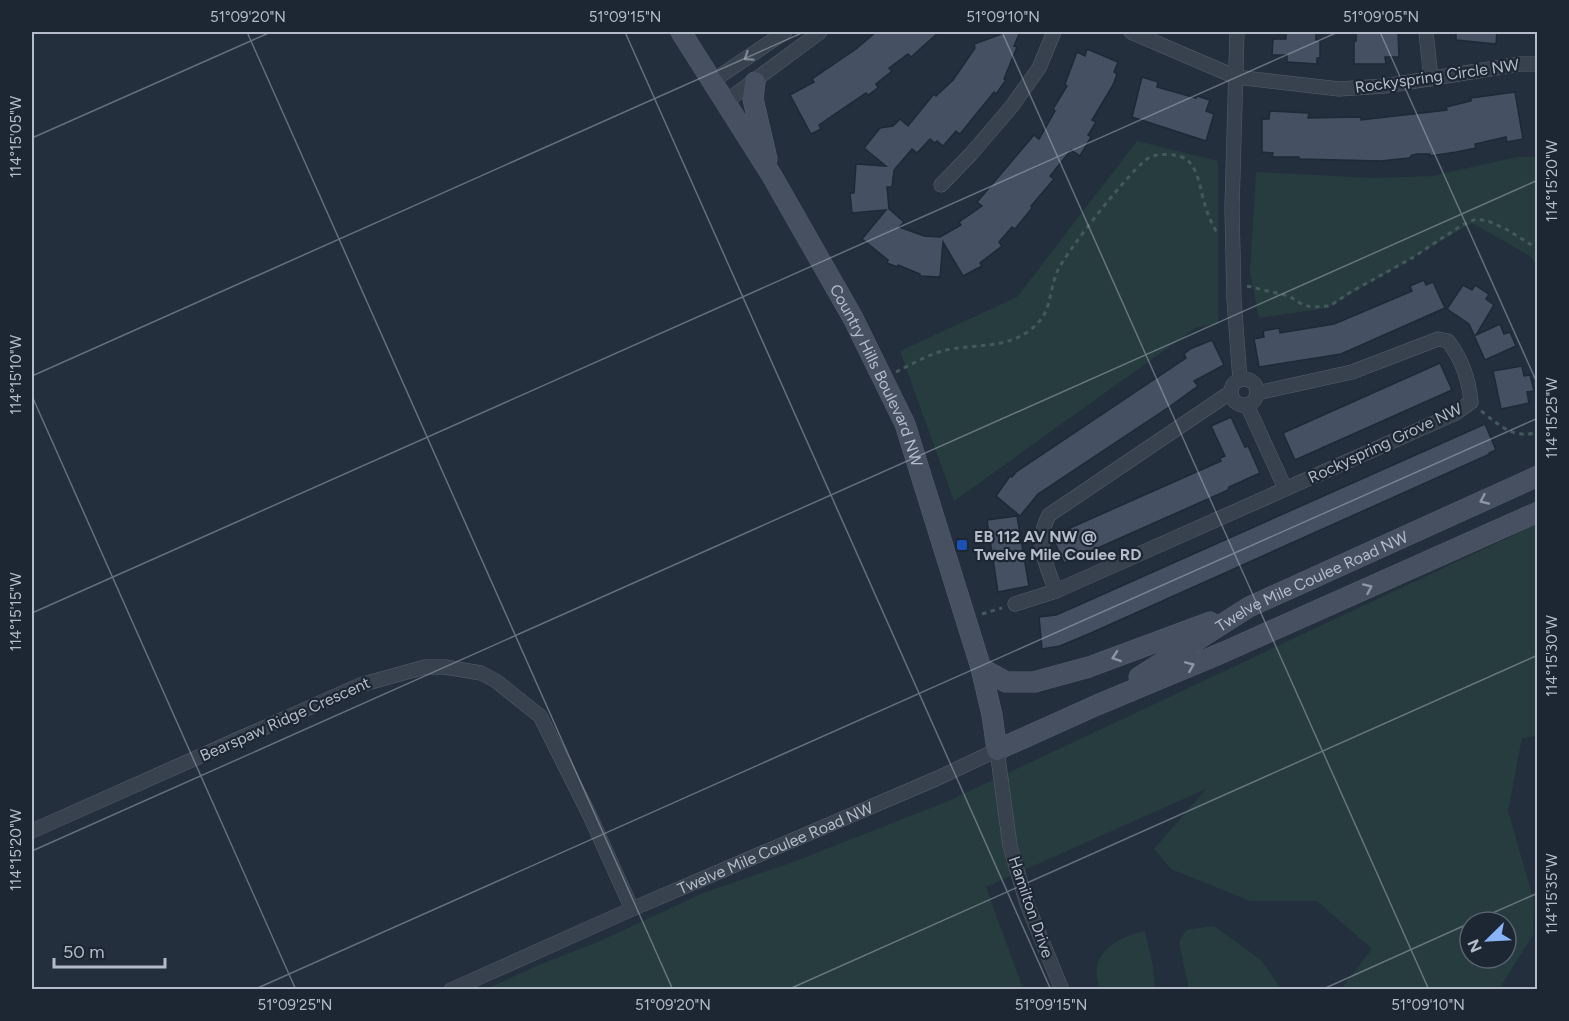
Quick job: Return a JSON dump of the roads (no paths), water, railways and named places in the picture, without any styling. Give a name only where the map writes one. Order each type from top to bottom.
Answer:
[{"type":"main road","name":"Country Hills Boulevard NW","points":[[681,32],[772,176],[853,318],[905,424],[981,668],[997,750]]},
{"type":"main road","points":[[755,82],[753,99],[772,176]]},
{"type":"main road","name":"Twelve Mile Coulee Road NW","points":[[1097,705],[1249,607],[1538,476]]},
{"type":"main road","name":"Twelve Mile Coulee Road NW","points":[[997,750],[1538,512]]},
{"type":"main road","points":[[981,668],[1006,682],[1034,682],[1126,654],[1249,607]]},
{"type":"street","points":[[711,81],[785,32]]},
{"type":"street","points":[[724,103],[820,32]]},
{"type":"street","points":[[941,185],[1012,106],[1039,68],[1054,32]]},
{"type":"street","name":"Rockyspring Circle NW","points":[[1131,32],[1236,77],[1339,89],[1385,86],[1520,64],[1538,64]]},
{"type":"street","points":[[1237,32],[1233,283],[1240,380]]},
{"type":"street","points":[[1426,32],[1431,79]]},
{"type":"street","name":"Rockyspring Grove NW","points":[[1015,604],[1056,591],[1454,414],[1471,402],[1469,385],[1454,349],[1448,341],[1438,339],[1352,372],[1257,393]]},
{"type":"street","points":[[1056,591],[1041,550],[1044,525],[1049,515],[1231,392],[1234,384],[1240,380],[1252,382],[1257,393],[1254,401],[1247,405],[1235,403],[1231,392]]},
{"type":"street","points":[[1247,405],[1285,488]]},
{"type":"street","name":"Bearspaw Ridge Crescent","points":[[32,831],[360,685],[425,667],[446,667],[482,673],[496,681],[540,716],[590,816],[632,909]]},
{"type":"street","name":"Twelve Mile Coulee Road NW","points":[[452,990],[632,909],[938,778],[997,750]]},
{"type":"street","name":"Hamilton Drive","points":[[997,750],[1010,846],[1027,904],[1062,990]]},
{"type":"place","name":"EB 112 AV NW @ Twelve Mile Coulee RD","points":[[962,545]]}]
